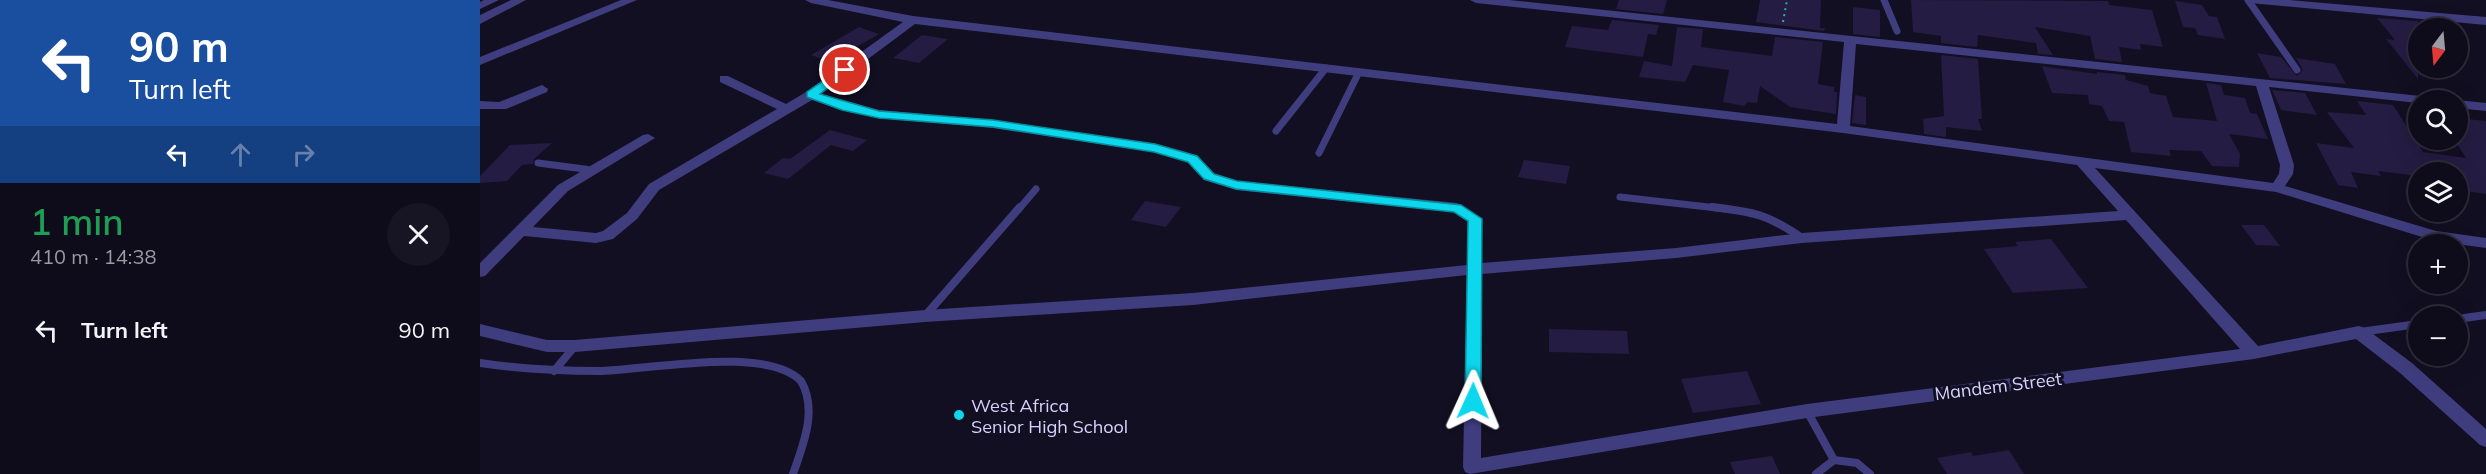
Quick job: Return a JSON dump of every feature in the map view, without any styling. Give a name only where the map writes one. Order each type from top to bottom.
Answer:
[{"type":"street","points":[[480,6],[493,0]]},
{"type":"street","points":[[480,20],[520,0]]},
{"type":"street","points":[[480,61],[631,0]]},
{"type":"street","points":[[811,0],[913,20],[1843,129],[2277,188],[2436,236],[2486,243]]},
{"type":"street","points":[[1476,0],[1570,4],[1850,40],[2408,98]]},
{"type":"street","points":[[2249,0],[2315,3],[2486,21]]},
{"type":"street","points":[[521,231],[596,238],[608,235],[632,216],[654,187],[811,95],[913,20]]},
{"type":"street","points":[[1843,129],[1850,40]]},
{"type":"street","points":[[724,79],[787,109]]},
{"type":"street","points":[[2261,83],[2287,165],[2286,174],[2277,188]]},
{"type":"street","points":[[480,105],[501,106],[542,89]]},
{"type":"street","points":[[811,95],[846,107],[879,114],[993,124],[1155,148],[1193,159],[1209,177],[1236,185],[1457,208],[1475,219],[1472,471]]},
{"type":"street","points":[[2468,105],[2486,107]]},
{"type":"street","points":[[480,272],[563,188],[648,138]]},
{"type":"street","points":[[2081,161],[2254,352]]},
{"type":"street","points":[[480,330],[547,346],[575,346],[925,316],[1193,299],[1476,269],[1665,254],[1802,238],[2128,214]]},
{"type":"street","points":[[2359,332],[2406,368],[2486,440]]},
{"type":"street","name":"Mandem Street","points":[[1472,471],[1807,411],[2254,352],[2359,332]]},
{"type":"lane","points":[[1884,0],[1897,31]]},
{"type":"lane","points":[[2249,0],[2297,70]]},
{"type":"lane","points":[[1276,131],[1326,68]]},
{"type":"lane","points":[[1319,153],[1359,72]]},
{"type":"lane","points":[[538,163],[592,170]]},
{"type":"lane","points":[[925,316],[1036,189]]},
{"type":"lane","points":[[1620,197],[1755,212],[1775,219],[1802,238]]},
{"type":"lane","points":[[2468,317],[2486,315]]},
{"type":"lane","points":[[2359,332],[2408,325]]},
{"type":"lane","points":[[554,371],[575,346]]},
{"type":"lane","points":[[480,363],[516,369],[554,371],[641,369],[711,363],[768,364],[789,371],[803,384],[810,418],[793,474]]},
{"type":"lane","points":[[1807,411],[1834,460]]},
{"type":"lane","points":[[1816,474],[1834,460],[1857,463],[1870,474]]},
{"type":"path","points":[[1781,32],[1787,0]]},
{"type":"building","points":[[1619,0],[1667,0],[1663,14],[1616,9]]},
{"type":"building","points":[[1760,0],[1821,0],[1820,28],[1825,28],[1824,31],[1756,22]]},
{"type":"building","points":[[1911,0],[2108,1],[2109,5],[2152,10],[2163,47],[2140,44],[2141,50],[2119,47],[2122,62],[2095,59],[2090,36],[2035,27],[2053,55],[2038,54],[2036,43],[1978,35],[1977,47],[1941,43],[1941,36],[1913,32]]},
{"type":"building","points":[[2175,1],[2202,5],[2209,16],[2217,17],[2225,39],[2198,35],[2195,28],[2183,27]]},
{"type":"building","points":[[1853,7],[1880,10],[1880,37],[1853,34]]},
{"type":"building","points":[[2377,18],[2408,20],[2408,66],[2386,39],[2395,40]]},
{"type":"building","points":[[1612,20],[1659,25],[1656,35],[1648,34],[1643,57],[1565,47],[1572,26],[1608,30]]},
{"type":"building","points":[[859,27],[879,34],[830,62],[811,55]]},
{"type":"building","points":[[1677,27],[1703,29],[1701,47],[1772,56],[1775,37],[1823,42],[1818,84],[1834,87],[1834,92],[1837,92],[1836,114],[1790,107],[1760,86],[1757,103],[1748,102],[1744,106],[1723,102],[1729,70],[1693,65],[1685,82],[1639,77],[1644,61],[1672,66]]},
{"type":"building","points":[[922,35],[948,39],[919,63],[893,58]]},
{"type":"building","points":[[2257,53],[2281,57],[2297,76],[2303,70],[2296,58],[2335,64],[2346,84],[2270,78]]},
{"type":"building","points":[[1941,55],[1978,59],[1982,119],[1978,119],[1982,131],[1946,127],[1946,137],[1924,134],[1923,119],[1944,116]]},
{"type":"building","points":[[2042,66],[2097,74],[2097,72],[2125,75],[2126,80],[2148,86],[2150,93],[2166,96],[2173,117],[2217,121],[2206,83],[2221,85],[2224,95],[2245,98],[2250,113],[2257,114],[2268,139],[2229,134],[2240,154],[2239,167],[2212,166],[2201,151],[2169,150],[2171,156],[2131,152],[2124,122],[2109,121],[2102,106],[2089,104],[2088,95],[2052,93]]},
{"type":"building","points":[[2272,90],[2305,93],[2317,115],[2281,110]]},
{"type":"building","points":[[1855,95],[1866,97],[1866,125],[1852,123]]},
{"type":"building","points":[[2357,101],[2393,105],[2408,128],[2408,150],[2422,150],[2466,158],[2461,150],[2468,150],[2468,119],[2486,121],[2486,194],[2468,191],[2468,162],[2408,162],[2408,175],[2378,171],[2381,176],[2351,172],[2358,188],[2338,185],[2316,143],[2354,148],[2327,112],[2366,115]]},
{"type":"building","points":[[830,130],[867,140],[853,151],[831,145],[788,179],[764,173],[783,158],[790,159]]},
{"type":"building","points":[[552,143],[534,159],[533,164],[522,165],[507,181],[480,183],[480,176],[510,145]]},
{"type":"building","points":[[1524,160],[1570,166],[1566,184],[1518,177]]},
{"type":"building","points":[[1145,201],[1181,207],[1166,227],[1131,220]]},
{"type":"building","points":[[2241,225],[2264,225],[2280,246],[2256,245]]},
{"type":"building","points":[[2051,239],[2088,288],[2013,293],[1984,249],[2018,246],[2015,242]]},
{"type":"building","points":[[1549,329],[1627,331],[1629,354],[1549,352]]},
{"type":"building","points":[[1747,371],[1761,404],[1693,413],[1681,379]]},
{"type":"building","points":[[2009,450],[2024,474],[1947,474],[1937,458],[1971,452],[1973,456]]},
{"type":"building","points":[[1772,456],[1780,474],[1735,474],[1730,462]]},
{"type":"place","name":"West Africa Senior High School","points":[[959,415]]},
{"type":"route","points":[[845,70],[811,95],[846,107],[879,114],[993,124],[1155,148],[1193,159],[1209,177],[1236,185],[1457,208],[1475,219],[1473,401]]}]
